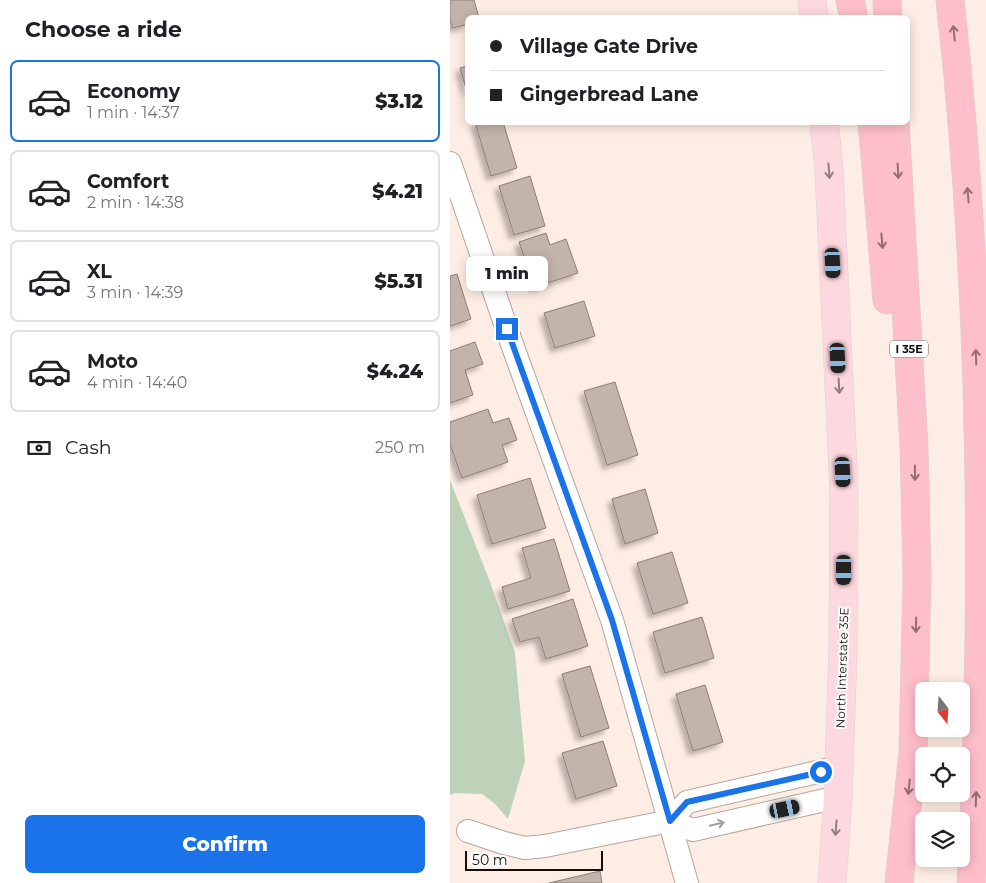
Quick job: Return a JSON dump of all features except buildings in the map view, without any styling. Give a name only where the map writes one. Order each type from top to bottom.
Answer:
[{"type":"highway","points":[[850,0],[853,15]]},
{"type":"highway","points":[[887,0],[888,15]]},
{"type":"highway","points":[[950,0],[972,238],[982,514],[982,650],[971,883]]},
{"type":"highway","points":[[872,125],[895,392],[914,446]]},
{"type":"highway","name":"I 35E","points":[[895,125],[914,446],[917,576],[913,752],[899,883]]},
{"type":"main road","points":[[812,0],[814,15]]},
{"type":"main road","name":"North Interstate 35E","points":[[824,125],[829,168],[844,491],[844,650],[838,797],[832,883]]},
{"type":"street","points":[[450,163],[513,347],[612,620],[687,883]]},
{"type":"street","points":[[670,821],[687,802],[839,768]]},
{"type":"street","points":[[785,809],[786,779]]},
{"type":"street","points":[[468,831],[525,848],[545,846],[670,821],[693,830],[838,797]]},
{"type":"green space","points":[[450,480],[490,582],[515,653],[525,761],[508,819],[495,804],[482,794],[455,793],[450,795]]},
{"type":"route","points":[[507,329],[612,620],[670,821],[687,802],[821,772]]}]
